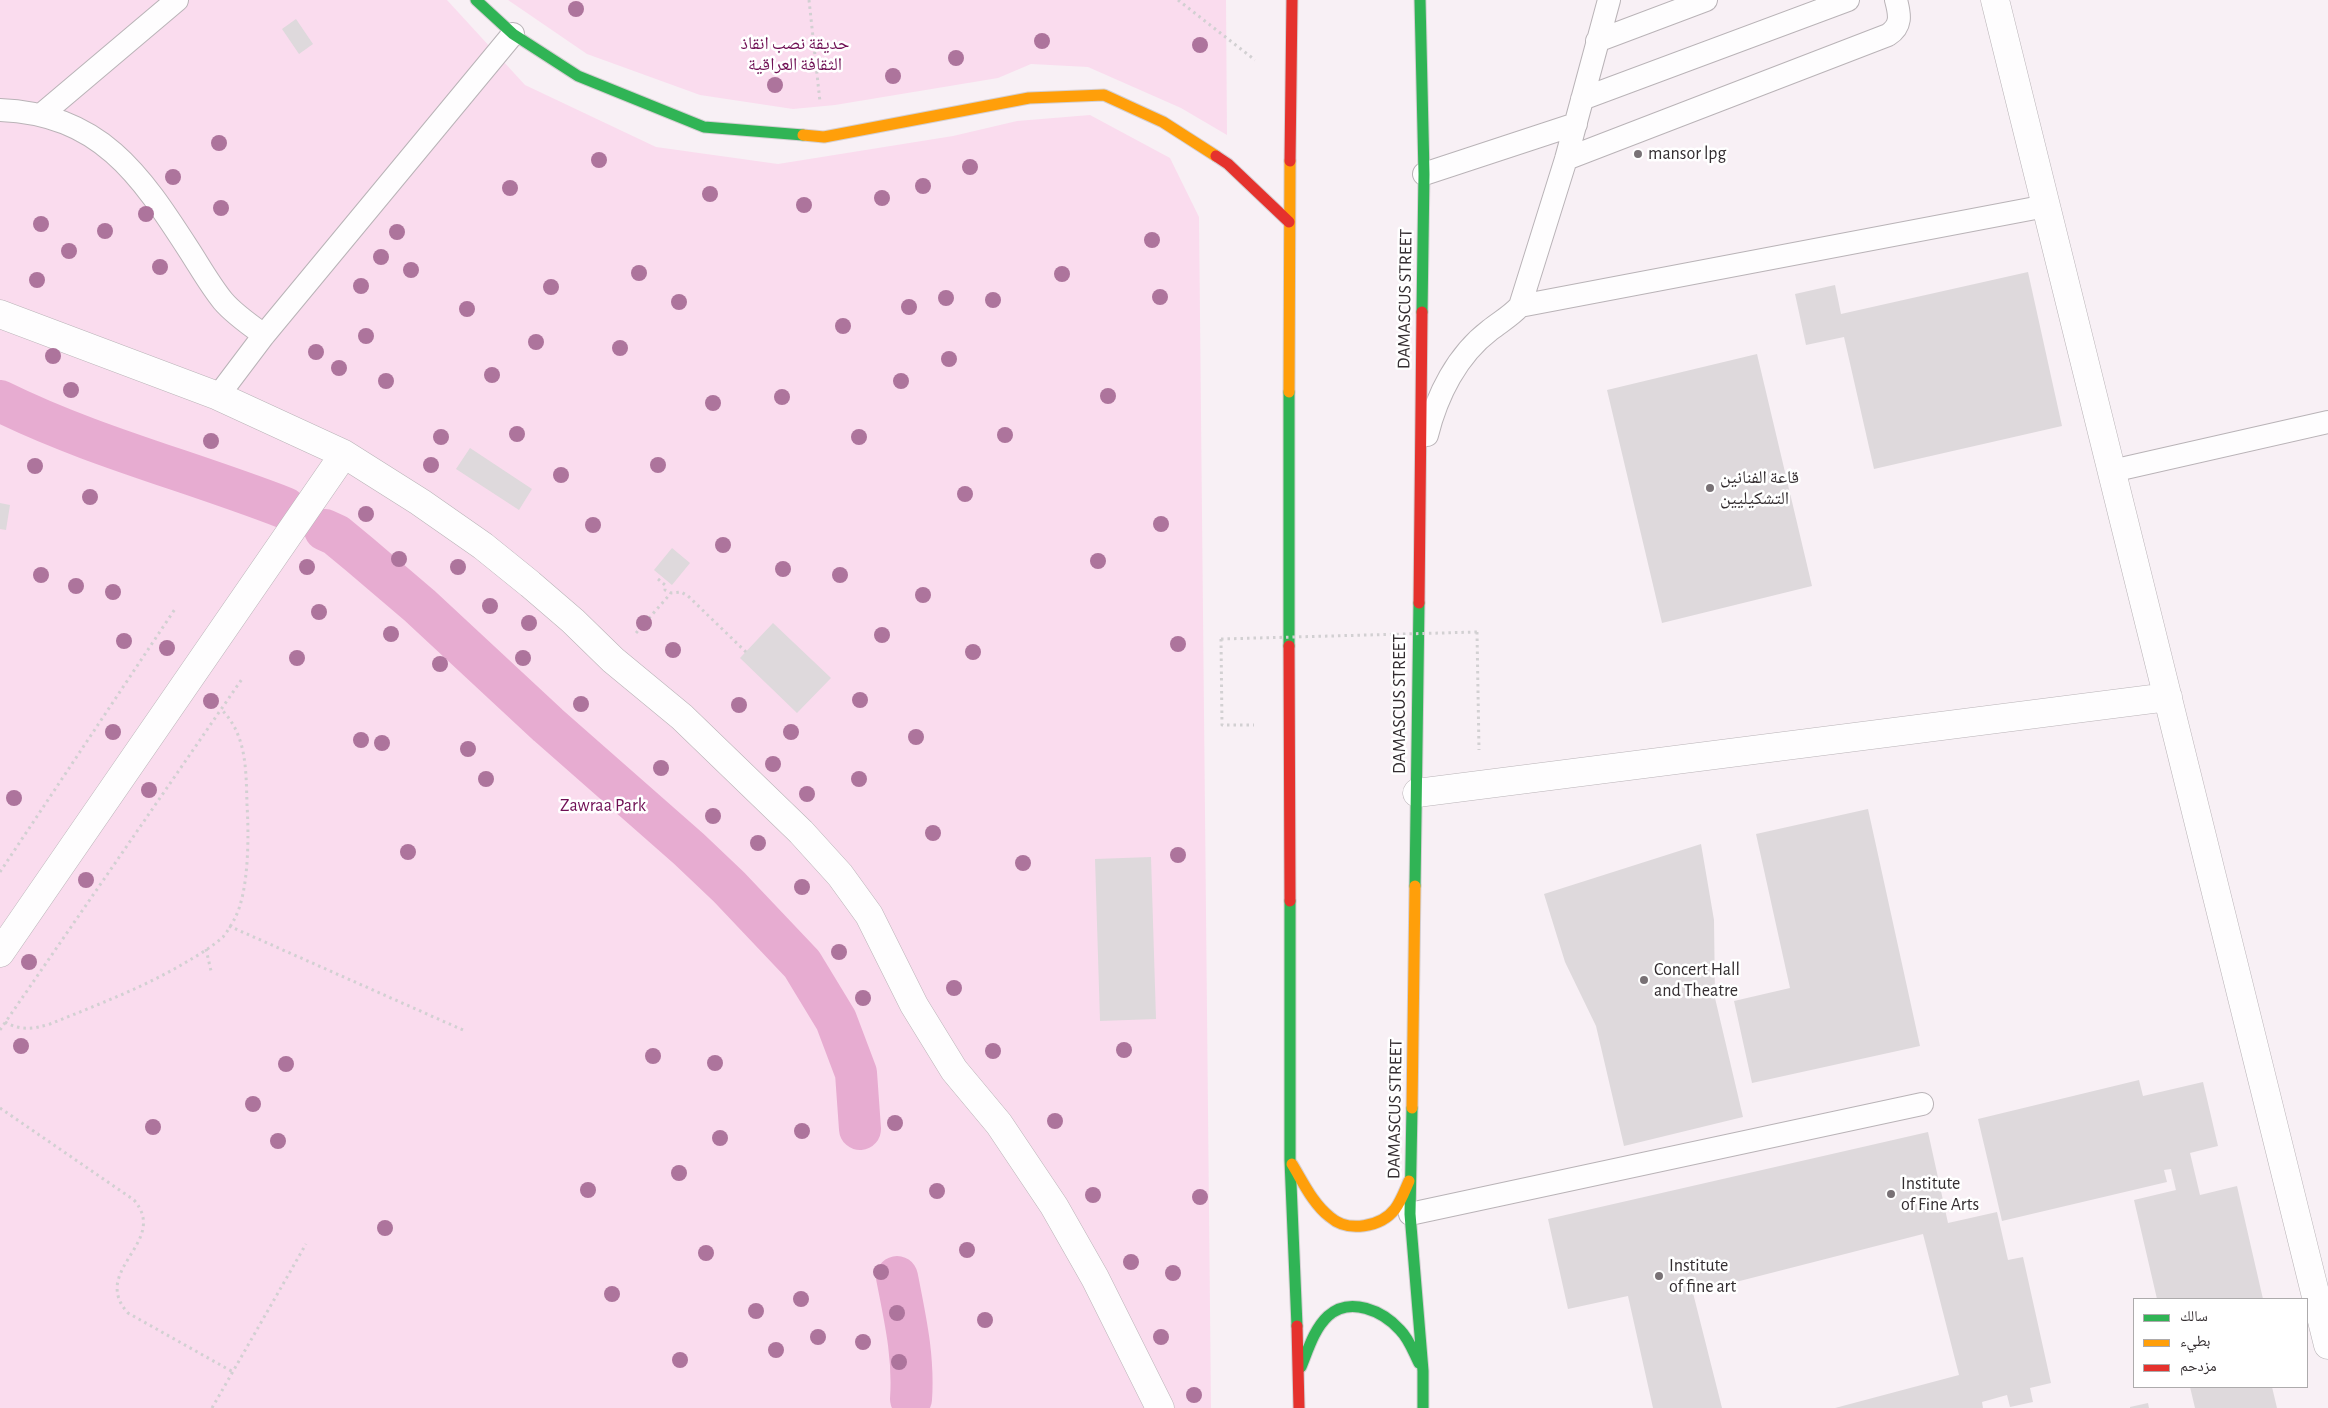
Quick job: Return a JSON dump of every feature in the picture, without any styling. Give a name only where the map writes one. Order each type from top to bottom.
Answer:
[{"type":"main road","points":[[476,0],[513,34],[578,76],[704,127],[824,137],[1029,98],[1104,95],[1163,122],[1228,164],[1289,222]]},
{"type":"main road","points":[[1292,0],[1289,222],[1290,1160],[1299,1408]]},
{"type":"main road","name":"DAMASCUS STREET","points":[[1420,0],[1424,174],[1410,1214],[1423,1371],[1423,1408]]},
{"type":"main road","points":[[1290,1160],[1309,1193],[1330,1218],[1347,1226],[1369,1225],[1383,1220],[1396,1208],[1411,1176]]},
{"type":"main road","points":[[1299,1371],[1315,1335],[1329,1315],[1348,1307],[1366,1308],[1381,1314],[1396,1326],[1407,1338],[1423,1371]]},
{"type":"street","points":[[1996,0],[2328,1345]]},
{"type":"street","points":[[0,314],[218,396],[344,454],[420,502],[483,546],[573,621],[613,660],[682,718],[801,832],[840,875],[869,916],[914,1005],[954,1070],[999,1124],[1054,1206],[1095,1278],[1160,1408]]},
{"type":"street","points":[[0,953],[344,454]]},
{"type":"street","points":[[1417,794],[2168,697]]},
{"type":"lane","points":[[41,115],[177,0]]},
{"type":"lane","points":[[1520,306],[1566,159],[1609,0]]},
{"type":"lane","points":[[1597,41],[1706,0]]},
{"type":"lane","points":[[1582,99],[1848,0]]},
{"type":"lane","points":[[1566,159],[1888,35],[1899,23],[1899,10],[1896,0]]},
{"type":"lane","points":[[218,396],[264,334],[513,34]]},
{"type":"lane","points":[[0,110],[41,115],[65,122],[95,138],[122,158],[144,184],[224,301],[264,334]]},
{"type":"lane","points":[[1424,174],[1576,124]]},
{"type":"lane","points":[[1420,465],[1433,412],[1446,382],[1475,345],[1520,306],[2046,206]]},
{"type":"lane","points":[[2112,471],[2328,422]]},
{"type":"lane","points":[[1410,1214],[1922,1104]]},
{"type":"path","points":[[809,0],[824,137]]},
{"type":"path","points":[[1178,0],[1291,88]]},
{"type":"path","points":[[658,579],[664,585],[665,590],[671,593],[681,592],[688,596],[746,652]]},
{"type":"path","points":[[613,660],[671,593]]},
{"type":"path","points":[[0,872],[175,609]]},
{"type":"path","points":[[1222,725],[1221,638],[1477,632],[1478,716]]},
{"type":"path","points":[[0,1030],[242,679]]},
{"type":"path","points":[[5,1022],[16,1028],[34,1029],[50,1024],[153,981],[206,949],[223,936],[236,916],[242,892],[248,848],[245,763],[240,739],[233,720],[221,709]]},
{"type":"path","points":[[229,926],[463,1030]]},
{"type":"path","points":[[206,949],[211,970]]},
{"type":"path","points":[[0,1108],[134,1200],[144,1215],[142,1235],[118,1277],[117,1296],[121,1305],[128,1313],[233,1372]]},
{"type":"path","points":[[212,1408],[306,1244]]},
{"type":"green space","name":"Zawraa Park","points":[[0,0],[447,0],[525,85],[656,147],[778,164],[953,136],[1017,121],[1090,115],[1170,158],[1199,217],[1211,1408],[0,1408]]},
{"type":"green space","name":"حديقة نصب انقاذ الثقافة العراقية","points":[[508,0],[1226,0],[1227,135],[1181,108],[1088,67],[1031,64],[998,78],[835,105],[793,109],[700,95],[587,54]]},
{"type":"building","points":[[296,19],[313,44],[299,54],[282,29]]},
{"type":"building","points":[[2028,272],[2062,426],[1874,469],[1844,337],[1806,345],[1795,294],[1835,285],[1841,314]]},
{"type":"building","name":"قاعة الفنانين التشكيليين","points":[[1757,354],[1812,586],[1662,623],[1607,390]]},
{"type":"building","points":[[470,448],[532,489],[519,510],[456,469]]},
{"type":"building","points":[[0,503],[10,505],[6,530],[0,529]]},
{"type":"building","points":[[672,548],[690,563],[672,585],[654,570]]},
{"type":"building","points":[[773,623],[831,678],[797,713],[740,658]]},
{"type":"building","points":[[1868,809],[1920,1046],[1752,1083],[1734,1001],[1790,988],[1756,834]]},
{"type":"building","name":"Concert Hall and Theatre","points":[[1701,844],[1714,920],[1715,998],[1743,1117],[1624,1146],[1596,1026],[1565,962],[1544,894]]},
{"type":"building","points":[[1151,857],[1156,1019],[1100,1021],[1095,859]]},
{"type":"building","points":[[2139,1080],[2143,1096],[2203,1082],[2218,1146],[2190,1153],[2200,1195],[2237,1186],[2263,1298],[2157,1298],[2134,1200],[2176,1190],[2171,1169],[2164,1170],[2167,1182],[2002,1221],[1978,1119]]},
{"type":"building","name":"Institute of fine art","points":[[1928,1132],[1948,1223],[1997,1212],[2008,1260],[2023,1257],[2051,1383],[2030,1388],[2033,1402],[2010,1407],[2007,1395],[1982,1402],[1983,1408],[1835,1408],[1959,1375],[1923,1234],[1693,1293],[1722,1408],[1653,1408],[1628,1296],[1568,1309],[1548,1219]]},
{"type":"building","points":[[2190,1388],[2272,1388],[2277,1408],[2195,1408]]},
{"type":"building","points":[[2148,1403],[2149,1408],[2130,1408],[2130,1407]]},
{"type":"waterway","points":[[0,401],[70,432],[285,508]]},
{"type":"waterway","points":[[325,530],[336,535],[420,606],[548,725],[689,849],[729,887],[802,964],[836,1020],[856,1073],[860,1129]]},
{"type":"waterway","points":[[897,1277],[910,1353],[911,1399]]},
{"type":"traffic: fast","points":[[476,0],[513,34],[578,76],[704,127],[803,135]]},
{"type":"traffic: fast","points":[[1420,0],[1424,174],[1422,312]]},
{"type":"traffic: fast","points":[[1289,392],[1289,646]]},
{"type":"traffic: fast","points":[[1415,886],[1419,603]]},
{"type":"traffic: fast","points":[[1290,901],[1290,1160],[1297,1326]]},
{"type":"traffic: fast","points":[[1412,1108],[1410,1214],[1423,1371],[1423,1408]]},
{"type":"traffic: fast","points":[[1301,1367],[1312,1340],[1323,1321],[1337,1310],[1346,1307],[1366,1308],[1393,1323],[1406,1337],[1419,1363]]},
{"type":"traffic: slow","points":[[803,135],[824,137],[1029,98],[1104,95],[1163,122],[1216,156]]},
{"type":"traffic: slow","points":[[1289,392],[1290,161]]},
{"type":"traffic: slow","points":[[1412,1108],[1415,886]]},
{"type":"traffic: slow","points":[[1292,1164],[1318,1206],[1337,1222],[1346,1225],[1364,1226],[1373,1224],[1389,1215],[1399,1203],[1409,1181]]},
{"type":"traffic: jam","points":[[1290,161],[1292,0]]},
{"type":"traffic: jam","points":[[1216,156],[1228,164],[1289,222]]},
{"type":"traffic: jam","points":[[1419,603],[1422,312]]},
{"type":"traffic: jam","points":[[1289,646],[1290,901]]},
{"type":"traffic: jam","points":[[1297,1326],[1299,1408]]},
{"type":"place","name":"mansor lpg","points":[[1638,154]]},
{"type":"place","name":"قاعة الفنانين التشكيليين","points":[[1710,488]]},
{"type":"place","name":"Concert Hall and Theatre","points":[[1644,980]]},
{"type":"place","name":"Institute of Fine Arts","points":[[1891,1194]]},
{"type":"place","name":"Institute of fine art","points":[[1659,1276]]}]
